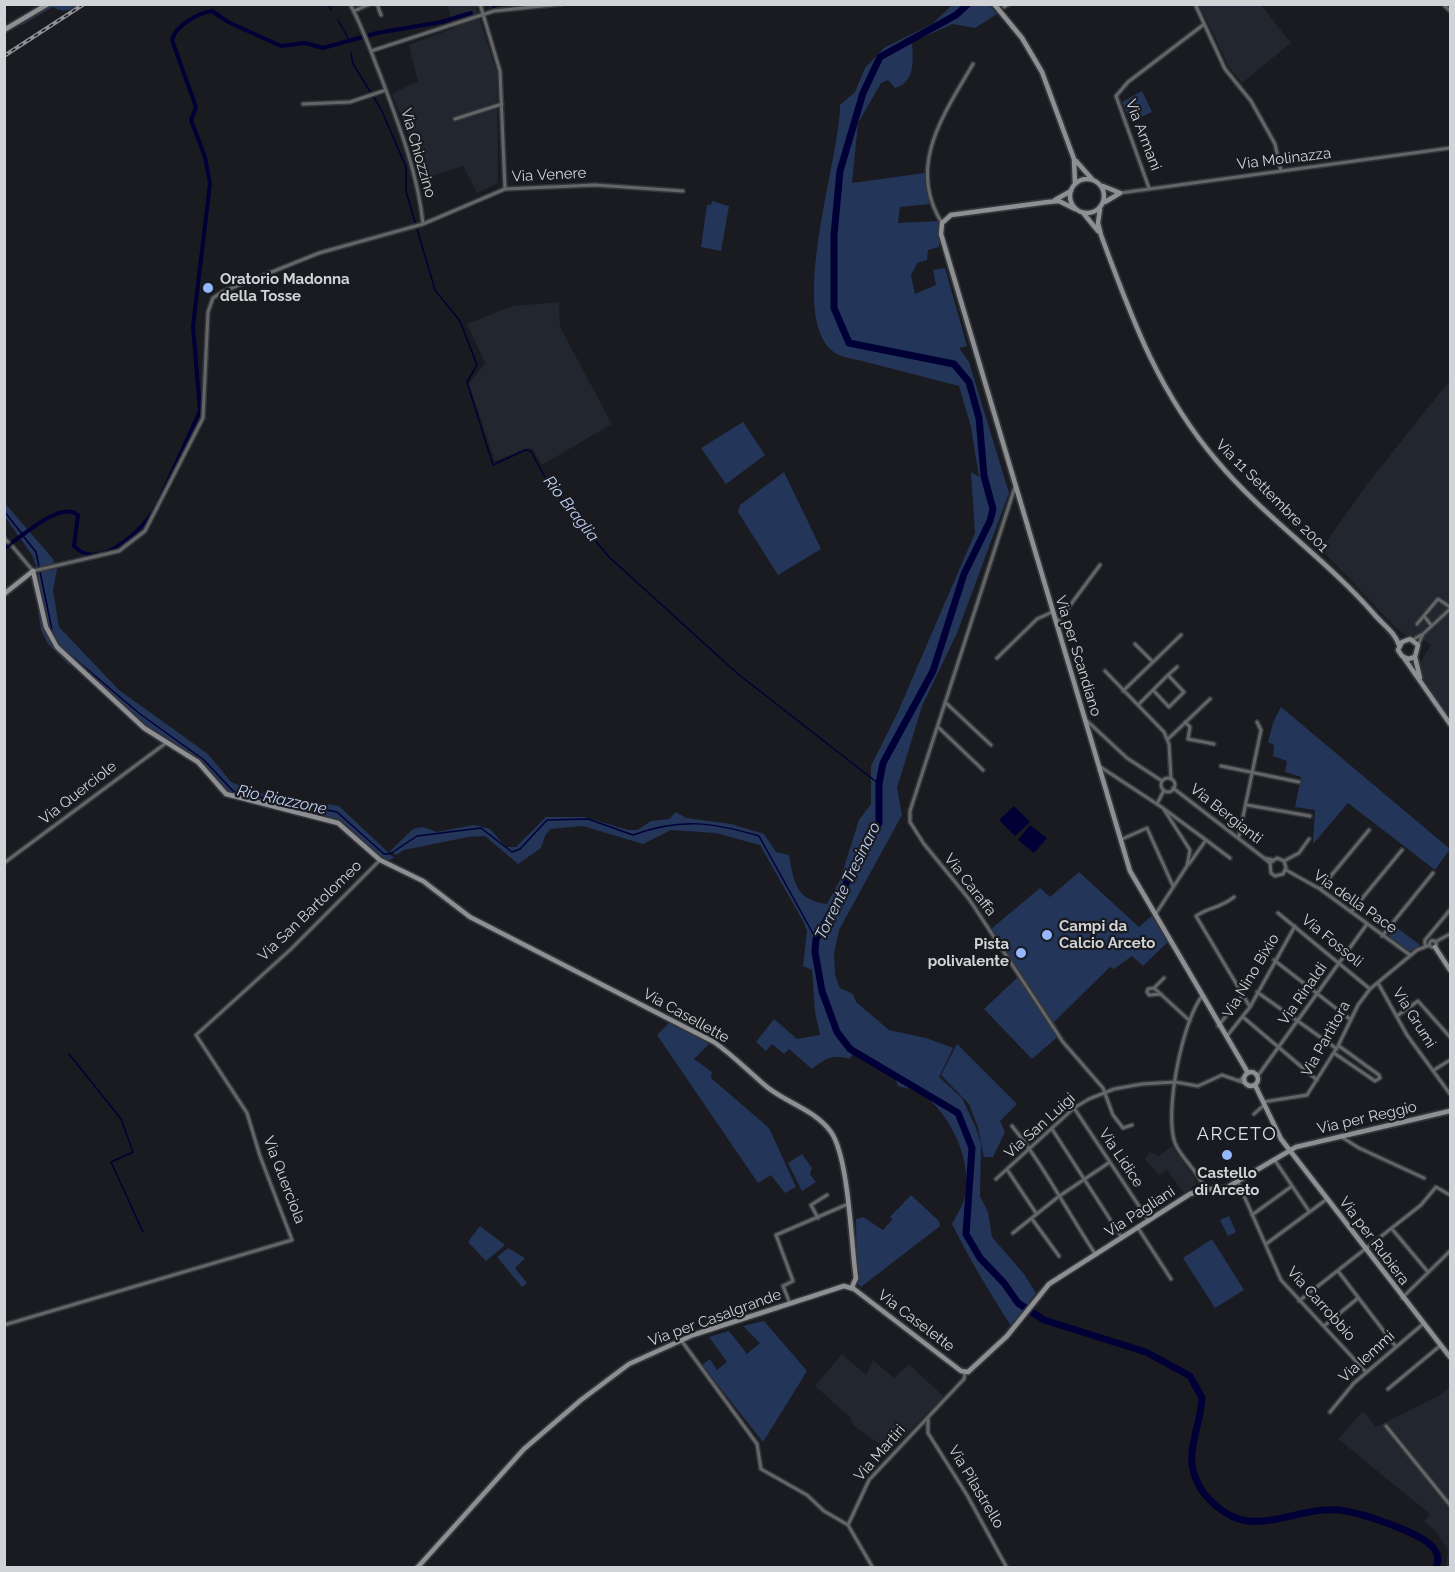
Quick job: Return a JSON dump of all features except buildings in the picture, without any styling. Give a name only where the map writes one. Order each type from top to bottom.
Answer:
[{"type":"street","points":[[4,30],[48,4]]},
{"type":"street","name":"Via Chiozzino","points":[[350,4],[366,36],[415,177],[420,225]]},
{"type":"street","points":[[354,11],[370,4]]},
{"type":"street","points":[[377,4],[381,15]]},
{"type":"street","points":[[480,4],[500,71],[505,189]]},
{"type":"street","points":[[371,51],[483,14],[561,4]]},
{"type":"street","points":[[994,4],[1002,9],[1042,72],[1074,159],[1075,184]]},
{"type":"street","points":[[1002,9],[1009,4]]},
{"type":"street","points":[[1195,4],[1225,69],[1251,101],[1275,144],[1281,171]]},
{"type":"street","points":[[1443,4],[1450,11]]},
{"type":"street","name":"Via Armani","points":[[1149,188],[1141,158],[1120,113],[1116,96],[1128,81],[1203,25]]},
{"type":"street","name":"Via per Scandiano","points":[[973,64],[940,125],[927,158],[925,170],[928,188],[942,223],[941,234],[1130,871],[1247,1074]]},
{"type":"street","points":[[303,104],[337,104],[386,90]]},
{"type":"street","points":[[455,119],[502,104]]},
{"type":"street","name":"Via Molinazza","points":[[1104,203],[1120,193],[1149,188],[1450,148]]},
{"type":"street","points":[[1074,159],[1092,179],[1120,193]]},
{"type":"street","points":[[1075,209],[1070,200],[1071,191],[1082,179],[1092,179]]},
{"type":"street","points":[[1083,213],[1100,209],[1104,203],[1105,193],[1100,184]]},
{"type":"street","name":"Via Venere","points":[[35,570],[119,551],[145,531],[203,418],[208,312],[211,302],[218,294],[319,253],[420,225],[505,189],[595,185],[683,191]]},
{"type":"street","points":[[1048,202],[1071,191]]},
{"type":"street","points":[[942,223],[951,215],[1048,202],[1066,203],[1075,209]]},
{"type":"street","name":"Via 11 Settembre 2001","points":[[1075,209],[1083,213],[1101,235]]},
{"type":"street","name":"Via 11 Settembre 2001","points":[[1100,209],[1098,223],[1101,235],[1139,339],[1188,425],[1234,480],[1346,585],[1388,628],[1405,640]]},
{"type":"street","name":"Via Caraffa","points":[[1016,485],[910,811],[913,828],[969,899],[1063,1042],[1100,1084],[1113,1115],[1123,1128],[1132,1125]]},
{"type":"street","points":[[4,538],[8,542]]},
{"type":"street","points":[[4,594],[35,570],[13,547]]},
{"type":"street","points":[[1055,624],[1100,565]]},
{"type":"street","name":"Via San Bartolomeo","points":[[35,570],[46,627],[54,644],[132,718],[166,743],[198,762],[229,795],[338,823],[380,860],[291,949],[196,1035]]},
{"type":"street","points":[[1404,658],[1414,657],[1418,652],[1418,645],[1423,634],[1450,608],[1438,599],[1417,624]]},
{"type":"street","points":[[997,658],[1036,618],[1052,612]]},
{"type":"street","points":[[1424,616],[1431,625]]},
{"type":"street","name":"Via 11 Settembre 2001","points":[[1388,628],[1399,645],[1398,651],[1420,678],[1450,724]]},
{"type":"street","points":[[1399,645],[1405,640],[1412,640],[1423,634]]},
{"type":"street","points":[[1123,690],[1181,635]]},
{"type":"street","points":[[1412,640],[1418,645]]},
{"type":"street","points":[[1135,644],[1153,662]]},
{"type":"street","name":"Via 11 Settembre 2001","points":[[1414,657],[1420,678]]},
{"type":"street","points":[[1137,705],[1177,667]]},
{"type":"street","points":[[1105,671],[1167,739],[1171,779]]},
{"type":"street","points":[[1153,690],[1169,707],[1184,692],[1168,675]]},
{"type":"street","points":[[1167,739],[1210,699]]},
{"type":"street","points":[[945,702],[991,745]]},
{"type":"street","points":[[1084,718],[1128,758],[1162,781]]},
{"type":"street","points":[[1185,722],[1190,727],[1188,739],[1214,744]]},
{"type":"street","points":[[1239,836],[1261,730],[1257,722]]},
{"type":"street","points":[[938,726],[983,770]]},
{"type":"street","points":[[1091,740],[1100,734]]},
{"type":"street","name":"Via Querciole","points":[[4,863],[166,743]]},
{"type":"street","points":[[1098,765],[1163,808],[1230,858]]},
{"type":"street","points":[[1221,766],[1299,782]]},
{"type":"street","name":"Via Bergianti","points":[[1173,788],[1164,790],[1162,781],[1171,779],[1173,788],[1239,836],[1264,858],[1271,861],[1284,861]]},
{"type":"street","points":[[1157,804],[1164,790]]},
{"type":"street","points":[[1247,804],[1310,816]]},
{"type":"street","points":[[1163,808],[1190,850],[1187,866]]},
{"type":"street","points":[[1120,840],[1147,828],[1173,886]]},
{"type":"street","points":[[1320,889],[1369,830]]},
{"type":"street","points":[[1286,870],[1284,861],[1299,853],[1309,839]]},
{"type":"street","points":[[1154,916],[1206,840]]},
{"type":"street","points":[[1351,912],[1402,850]]},
{"type":"street","name":"Via Casellette","points":[[380,860],[423,881],[470,917],[714,1042],[738,1059],[767,1087],[802,1107],[831,1132],[843,1170],[848,1204],[856,1278],[852,1287]]},
{"type":"street","name":"Via Bergianti","points":[[1271,861],[1269,871],[1273,875],[1280,876],[1286,870]]},
{"type":"street","name":"Via della Pace","points":[[1286,870],[1320,889],[1410,955]]},
{"type":"street","points":[[1382,936],[1433,873]]},
{"type":"street","points":[[1234,897],[1220,908],[1206,909],[1196,916],[1250,1007]]},
{"type":"street","points":[[1450,910],[1425,940],[1450,970]]},
{"type":"street","name":"Via Fossoli","points":[[1278,913],[1371,989]]},
{"type":"street","name":"Via Rinaldi","points":[[1257,1077],[1367,924]]},
{"type":"street","name":"Via Nino Bixio","points":[[1226,1037],[1250,1007],[1295,926]]},
{"type":"street","name":"Via Partitora","points":[[1262,1104],[1306,1095],[1318,1081],[1358,1005],[1371,989],[1410,955],[1450,934]]},
{"type":"street","points":[[1275,960],[1351,1020]]},
{"type":"street","points":[[1161,994],[1149,995],[1148,989],[1154,988],[1164,978]]},
{"type":"street","name":"Via Grumi","points":[[1378,983],[1397,1016],[1450,1094]]},
{"type":"street","points":[[1154,988],[1191,1021]]},
{"type":"street","points":[[1257,992],[1375,1080],[1380,1078],[1379,1075],[1336,1049]]},
{"type":"street","points":[[1218,1026],[1243,994]]},
{"type":"street","points":[[1202,996],[1181,1048],[1170,1129],[1177,1146],[1198,1175],[1205,1190]]},
{"type":"street","points":[[1397,1016],[1418,1001],[1450,1037]]},
{"type":"street","points":[[1243,1017],[1318,1081]]},
{"type":"street","name":"Via Querciola","points":[[4,1324],[292,1240],[260,1156],[248,1113],[196,1035]]},
{"type":"street","points":[[1434,1071],[1450,1060]]},
{"type":"street","points":[[1255,1085],[1248,1086],[1242,1081],[1247,1074],[1253,1073],[1257,1077],[1255,1085],[1262,1104],[1276,1131],[1289,1149]]},
{"type":"street","name":"Via San Luigi","points":[[996,1179],[1008,1171],[1074,1108],[1103,1093],[1127,1086],[1175,1082],[1198,1086],[1222,1075],[1242,1081]]},
{"type":"street","points":[[1254,1114],[1262,1104]]},
{"type":"street","name":"Via Lidice","points":[[1074,1108],[1149,1221]]},
{"type":"street","name":"Via per Reggio","points":[[1289,1149],[1450,1111]]},
{"type":"street","points":[[1012,1126],[1031,1149],[1058,1197],[1096,1255]]},
{"type":"street","points":[[1052,1129],[1122,1238]]},
{"type":"street","points":[[1340,1136],[1359,1148],[1424,1178]]},
{"type":"street","name":"Via Pagliani","points":[[1040,1292],[1190,1194],[1221,1189],[1238,1182],[1289,1149]]},
{"type":"street","name":"Via per Rubiera","points":[[1289,1149],[1402,1298],[1450,1357]]},
{"type":"street","points":[[1274,1159],[1309,1211]]},
{"type":"street","points":[[1013,1233],[1032,1219],[1036,1213],[1110,1162]]},
{"type":"street","points":[[1008,1171],[1036,1213]]},
{"type":"street","name":"Via Carrobbio","points":[[1238,1182],[1277,1273],[1299,1301],[1366,1372]]},
{"type":"street","points":[[1252,1215],[1292,1186]]},
{"type":"street","points":[[1299,1301],[1421,1205],[1436,1187],[1450,1194]]},
{"type":"street","points":[[818,1218],[811,1204],[827,1195]]},
{"type":"street","points":[[1265,1245],[1327,1199]]},
{"type":"street","points":[[789,1301],[783,1286],[793,1281],[776,1235],[848,1204]]},
{"type":"street","points":[[1032,1219],[1059,1256]]},
{"type":"street","points":[[1138,1228],[1171,1279]]},
{"type":"street","points":[[1392,1228],[1428,1272]]},
{"type":"street","points":[[1402,1298],[1450,1251]]},
{"type":"street","points":[[1338,1271],[1396,1347]]},
{"type":"street","name":"Via per Casalgrande","points":[[417,1568],[505,1469],[566,1412],[629,1364],[681,1340],[835,1287],[852,1287]]},
{"type":"street","name":"Via Caselette","points":[[852,1287],[906,1331],[965,1373]]},
{"type":"street","name":"Via Martiri","points":[[848,1525],[869,1480],[964,1379],[965,1373],[976,1367],[1012,1330],[1040,1292]]},
{"type":"street","points":[[1324,1326],[1358,1299]]},
{"type":"street","name":"Via Iemmi","points":[[1330,1412],[1366,1372],[1423,1324]]},
{"type":"street","points":[[681,1340],[757,1444],[761,1469],[807,1494],[824,1511],[848,1525],[873,1568]]},
{"type":"street","points":[[1388,1389],[1441,1345]]},
{"type":"street","name":"Via Pilastrello","points":[[928,1418],[928,1433],[962,1485],[1007,1568]]},
{"type":"street","points":[[1386,1426],[1450,1505]]},
{"type":"shaded area","points":[[53,5],[79,5],[66,10],[53,7],[22,25],[18,25]]},
{"type":"shaded area","points":[[447,5],[486,5],[476,8],[497,73],[498,183],[477,193],[463,166],[426,178],[392,94],[418,81],[409,45],[454,28]]},
{"type":"shaded area","points":[[952,5],[989,5],[997,14],[975,28],[953,24],[912,42],[912,70],[907,81],[895,88],[888,80],[881,83],[858,123],[852,183],[925,173],[930,204],[900,207],[898,223],[940,221],[939,247],[928,250],[927,260],[917,263],[911,276],[915,294],[936,285],[933,270],[945,268],[967,346],[959,348],[969,362],[1009,493],[957,633],[922,706],[897,788],[902,815],[839,930],[834,954],[835,975],[840,988],[853,994],[856,1002],[889,1030],[926,1038],[953,1048],[939,1077],[962,1098],[976,1128],[981,1144],[980,1196],[988,1212],[992,1237],[1024,1274],[1036,1293],[1011,1326],[952,1224],[964,1199],[966,1170],[957,1140],[941,1113],[920,1093],[898,1086],[895,1078],[852,1054],[850,1059],[830,1058],[812,1069],[789,1049],[784,1054],[772,1044],[766,1051],[756,1042],[774,1019],[797,1039],[820,1035],[815,1012],[812,970],[803,966],[807,931],[760,845],[715,833],[671,830],[643,844],[583,826],[550,829],[541,848],[518,864],[485,836],[468,837],[404,850],[396,855],[390,851],[413,829],[422,827],[437,832],[474,825],[490,829],[506,847],[516,847],[546,817],[584,817],[628,830],[637,830],[651,821],[669,819],[676,812],[686,818],[731,824],[764,834],[776,852],[789,855],[795,881],[802,894],[816,902],[827,904],[840,880],[859,820],[871,804],[871,766],[897,714],[975,533],[971,472],[979,477],[971,427],[959,386],[842,356],[835,353],[821,335],[815,308],[815,274],[819,237],[838,130],[840,105],[855,92],[865,68],[884,48],[932,24]]},
{"type":"shaded area","points":[[1199,5],[1261,5],[1291,43],[1242,83],[1229,67]]},
{"type":"shaded area","points":[[1142,91],[1152,112],[1131,122],[1122,102]]},
{"type":"shaded area","points":[[712,201],[729,206],[721,251],[701,247],[707,205],[711,205]]},
{"type":"shaded area","points":[[559,302],[560,327],[612,424],[542,465],[533,449],[528,448],[495,461],[469,384],[485,363],[467,324],[512,306]]},
{"type":"shaded area","points":[[1450,380],[1450,720],[1421,677],[1418,666],[1431,645],[1417,635],[1407,636],[1393,625],[1321,549],[1368,483]]},
{"type":"shaded area","points":[[743,422],[765,455],[726,484],[701,448]]},
{"type":"shaded area","points":[[784,472],[821,549],[778,575],[738,512],[740,505]]},
{"type":"shaded area","points":[[4,502],[53,559],[57,569],[53,590],[59,627],[119,690],[208,754],[231,782],[256,792],[339,806],[394,858],[387,861],[337,819],[228,792],[202,761],[145,725],[107,691],[68,664],[48,644],[41,630],[34,585],[39,573],[32,555],[5,517]]},
{"type":"shaded area","points":[[1281,707],[1450,849],[1435,870],[1348,803],[1313,844],[1315,810],[1295,807],[1301,777],[1285,772],[1287,761],[1273,756],[1274,745],[1268,742],[1273,723]]},
{"type":"shaded area","points":[[1014,806],[1030,822],[1015,836],[999,820]]},
{"type":"shaded area","points":[[1030,825],[1047,838],[1034,853],[1018,840]]},
{"type":"shaded area","points":[[1079,872],[1139,927],[1155,913],[1171,939],[1143,966],[1132,956],[1114,969],[1110,967],[1054,1022],[1061,1034],[1032,1059],[984,1009],[1019,976],[991,929],[1040,888],[1050,897]]},
{"type":"shaded area","points":[[1396,927],[1420,945],[1409,952],[1388,936]]},
{"type":"shaded area","points":[[670,1022],[710,1043],[694,1059],[712,1072],[711,1078],[769,1128],[796,1187],[785,1193],[771,1175],[758,1183],[657,1035]]},
{"type":"shaded area","points":[[957,1044],[1017,1104],[1000,1121],[1005,1132],[993,1157],[984,1157],[978,1127],[969,1104],[941,1075]]},
{"type":"shaded area","points":[[1172,1146],[1195,1179],[1196,1184],[1184,1193],[1167,1170],[1159,1175],[1145,1159],[1149,1152],[1159,1156]]},
{"type":"shaded area","points":[[802,1154],[812,1168],[810,1174],[816,1182],[802,1191],[788,1163]]},
{"type":"shaded area","points":[[911,1195],[939,1221],[940,1226],[861,1287],[857,1284],[856,1219],[863,1217],[883,1230],[893,1219],[890,1217]]},
{"type":"shaded area","points":[[1229,1216],[1236,1232],[1228,1236],[1220,1220]]},
{"type":"shaded area","points":[[480,1226],[505,1245],[486,1261],[468,1242]]},
{"type":"shaded area","points":[[1212,1239],[1244,1290],[1215,1308],[1183,1258]]},
{"type":"shaded area","points":[[508,1248],[525,1258],[515,1268],[527,1283],[522,1287],[497,1257]]},
{"type":"shaded area","points":[[764,1321],[807,1371],[763,1442],[702,1365],[710,1359],[717,1370],[727,1362],[709,1337],[729,1331],[747,1354],[760,1343],[743,1326]]},
{"type":"shaded area","points":[[842,1354],[866,1375],[873,1360],[894,1378],[909,1364],[944,1397],[889,1451],[853,1425],[851,1418],[815,1386]]},
{"type":"shaded area","points":[[1450,1387],[1450,1567],[1446,1567],[1448,1550],[1436,1532],[1424,1521],[1430,1514],[1338,1439],[1363,1411],[1376,1427],[1440,1395]]},
{"type":"waterway","name":"Rio Braglia","points":[[328,4],[331,9]]},
{"type":"waterway","points":[[494,6],[499,4]]},
{"type":"waterway","name":"Torrente Tresinaro","points":[[968,4],[956,15],[880,57],[863,93],[840,171],[834,235],[834,308],[849,343],[954,364],[969,382],[979,418],[984,476],[993,509],[990,521],[964,574],[933,671],[883,763],[879,784],[879,823],[816,939],[815,952],[822,991],[837,1032],[850,1049],[958,1113],[972,1148],[966,1234],[980,1258],[1004,1283],[1018,1303],[1044,1320],[1146,1352],[1190,1376],[1202,1398],[1192,1449],[1193,1469],[1199,1486],[1210,1500],[1224,1512],[1248,1521],[1271,1520],[1327,1510],[1361,1515],[1405,1530],[1429,1543],[1437,1554],[1436,1568]]},
{"type":"waterway","points":[[159,501],[200,411],[193,326],[210,184],[205,157],[191,120],[196,107],[172,40],[174,35],[188,21],[200,14],[212,11],[228,22],[281,46],[305,43],[323,48],[377,33],[441,22],[471,13]]},
{"type":"waterway","name":"Rio Braglia","points":[[338,20],[348,38]]},
{"type":"waterway","name":"Rio Braglia","points":[[351,53],[353,64],[381,109],[406,167],[406,191],[435,290],[460,321],[477,365],[467,382],[493,465],[525,450],[531,451],[548,483],[609,557],[738,674],[879,784]]},
{"type":"waterway","points":[[4,548],[51,516],[61,512],[70,512],[78,515],[74,546],[84,553],[96,554],[108,551],[120,545],[142,526],[156,507]]},
{"type":"waterway","name":"Rio Riazzone","points":[[4,511],[22,534]]},
{"type":"waterway","name":"Rio Riazzone","points":[[24,537],[36,552],[53,635]]},
{"type":"waterway","name":"Rio Riazzone","points":[[62,648],[140,714],[204,760],[234,792],[337,812],[384,854],[390,854],[417,836],[481,828],[512,852],[520,849],[547,820],[588,819],[633,835],[681,824],[711,825],[759,836],[816,939]]},
{"type":"waterway","points":[[69,1054],[121,1119],[133,1152],[111,1162],[143,1232]]},
{"type":"railway","points":[[4,56],[84,4]]},
{"type":"place","name":"Oratorio Madonna della Tosse","points":[[208,288]]},
{"type":"place","name":"Campi da Calcio Arceto","points":[[1047,935]]},
{"type":"place","name":"Pista polivalente","points":[[1021,953]]},
{"type":"place","name":"Castello di Arceto","points":[[1227,1155]]},
{"type":"district","name":"ARCETO","points":[[1237,1135]]}]
